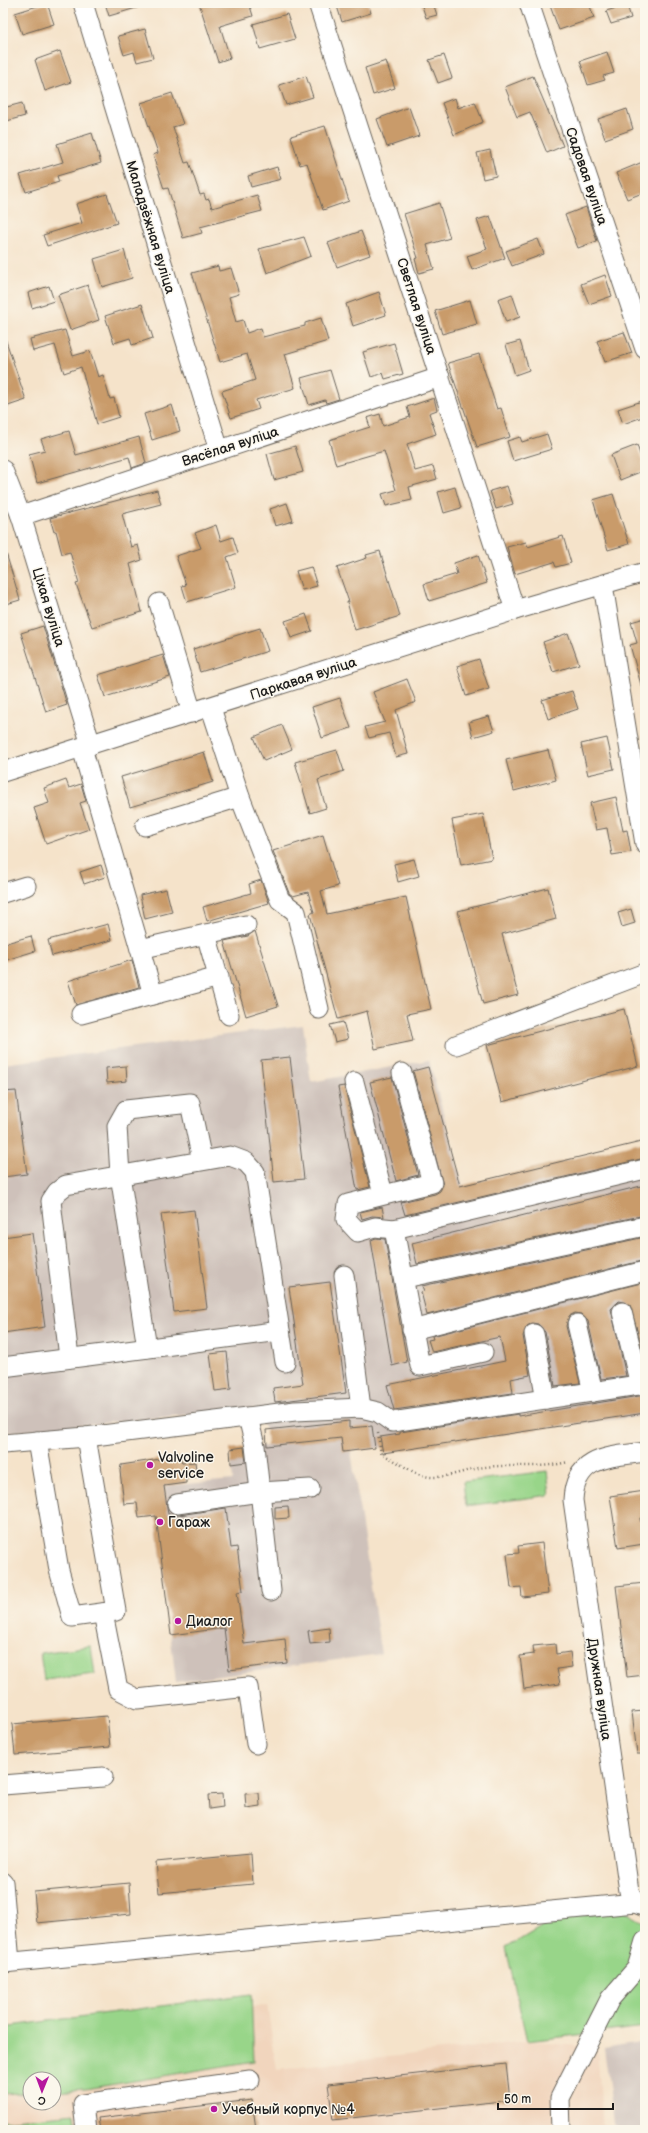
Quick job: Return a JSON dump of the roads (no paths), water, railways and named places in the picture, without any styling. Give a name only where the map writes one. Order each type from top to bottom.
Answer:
[{"type":"street","name":"Маладзёжная вуліца","points":[[83,3],[219,450]]},
{"type":"street","name":"Светлая вуліца","points":[[318,3],[515,610]]},
{"type":"street","name":"Садовая вуліца","points":[[529,3],[645,349]]},
{"type":"street","name":"Вясёлая вуліца","points":[[21,516],[440,377]]},
{"type":"street","name":"Ціхая вуліца","points":[[3,470],[21,516],[86,746],[153,995]]},
{"type":"street","name":"Паркавая вуліца","points":[[3,772],[211,708],[515,610],[645,572]]},
{"type":"street","points":[[603,585],[645,844]]},
{"type":"street","points":[[159,603],[192,713]]},
{"type":"street","points":[[211,708],[240,797],[280,900],[296,912],[319,1009]]},
{"type":"street","points":[[145,826],[240,797]]},
{"type":"street","points":[[3,893],[26,886]]},
{"type":"street","points":[[140,949],[246,925]]},
{"type":"street","points":[[206,934],[229,1015]]},
{"type":"street","points":[[456,1045],[645,973]]},
{"type":"street","points":[[81,1014],[219,977]]},
{"type":"street","points":[[402,1073],[432,1183],[383,1194],[348,1204],[346,1219],[358,1232],[375,1227],[394,1229],[645,1169]]},
{"type":"street","points":[[354,1082],[383,1194]]},
{"type":"street","points":[[147,1348],[120,1175],[117,1126],[126,1110],[190,1103],[202,1160]]},
{"type":"street","points":[[69,1358],[51,1202],[57,1192],[66,1185],[230,1156],[246,1162],[255,1172],[285,1362]]},
{"type":"street","points":[[405,1278],[645,1226]]},
{"type":"street","points":[[394,1229],[405,1278],[412,1330],[420,1366],[483,1352]]},
{"type":"street","points":[[412,1330],[645,1271]]},
{"type":"street","points":[[344,1275],[369,1410]]},
{"type":"street","points":[[3,1444],[86,1437],[294,1411],[369,1410],[392,1422],[643,1385],[622,1312]]},
{"type":"street","points":[[577,1324],[593,1392]]},
{"type":"street","points":[[3,1367],[280,1331]]},
{"type":"street","points":[[534,1334],[546,1399]]},
{"type":"street","points":[[248,1417],[255,1446],[271,1591]]},
{"type":"street","points":[[37,1441],[60,1570],[72,1618],[116,1611],[86,1437]]},
{"type":"street","name":"Дружная вуліца","points":[[640,1905],[629,1891],[573,1500],[574,1487],[585,1469],[603,1458],[645,1452]]},
{"type":"street","points":[[177,1504],[260,1492],[310,1489]]},
{"type":"street","points":[[103,1613],[118,1689],[137,1699],[248,1687],[256,1744]]},
{"type":"street","points":[[3,1785],[103,1777]]},
{"type":"street","points":[[3,1882],[6,1963],[640,1905]]},
{"type":"street","points":[[561,2130],[560,2098],[610,1999],[637,1968],[645,1941]]},
{"type":"street","points":[[86,2130],[83,2104],[250,2080]]},
{"type":"place","name":"Valvoline service","points":[[150,1465]]},
{"type":"place","name":"Гараж","points":[[160,1522]]},
{"type":"place","name":"Диалог","points":[[178,1621]]},
{"type":"place","name":"Учебный корпус №4","points":[[214,2109]]}]
